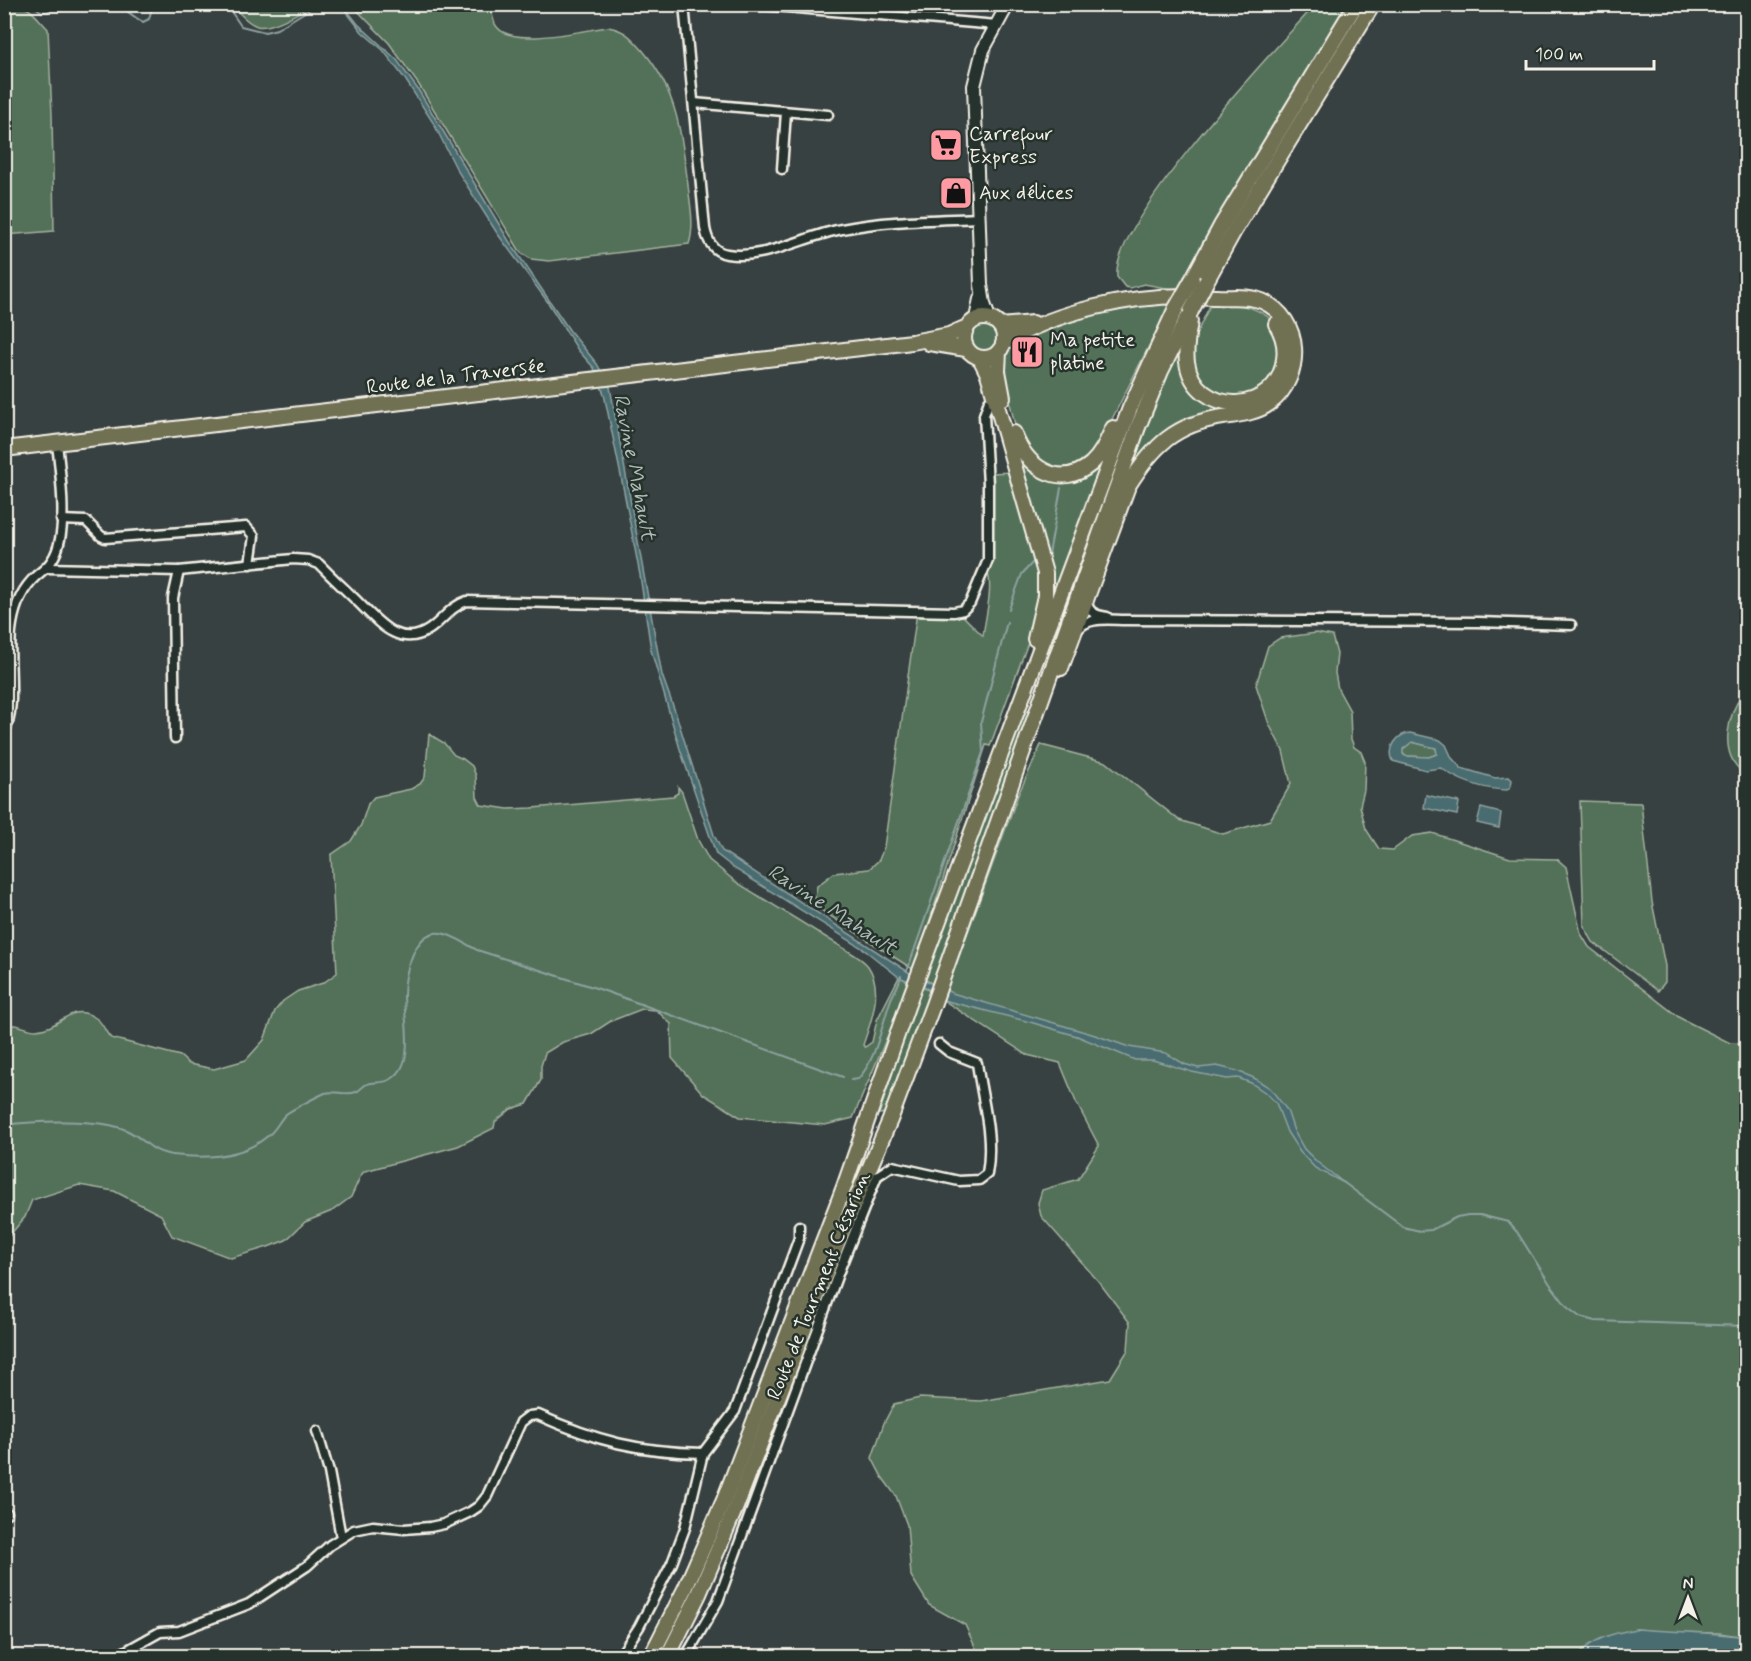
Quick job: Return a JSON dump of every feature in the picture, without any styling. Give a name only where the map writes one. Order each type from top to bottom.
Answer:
[{"type":"main road","points":[[998,819],[1070,647],[1128,486],[1154,450],[1176,432],[1192,424],[1254,411],[1270,404],[1286,387],[1292,374],[1295,351],[1294,342],[1282,317],[1273,307],[1261,301],[1239,296],[1165,295],[1143,297],[1047,321],[1020,333],[991,357],[980,358],[966,349],[963,341],[983,323],[984,304],[981,285],[974,86],[979,60],[1008,4]]},
{"type":"main road","points":[[983,323],[1004,335],[997,361],[1006,409],[1019,447],[1036,467],[1053,474],[1065,474],[1085,468],[1097,458],[1221,226],[1356,4]]},
{"type":"main road","points":[[668,1656],[699,1594],[736,1507],[838,1241],[890,1120],[1138,427],[1161,371],[1234,231],[1373,4]]},
{"type":"main road","points":[[1191,310],[1187,361],[1198,387],[1215,399],[1230,404],[1242,404],[1262,396],[1272,388],[1281,374],[1285,352],[1283,337],[1272,319],[1263,311],[1251,305],[1219,297]]},
{"type":"main road","name":"Route de la Traversée","points":[[4,449],[912,342],[949,335],[983,323],[1047,321]]},
{"type":"main road","name":"Route de la Traversée","points":[[912,342],[966,349]]},
{"type":"main road","points":[[980,358],[988,374],[1046,579],[1045,596],[1020,700]]},
{"type":"main road","points":[[651,1656],[685,1589],[724,1500],[844,1187],[910,998],[1020,700],[1145,372]]},
{"type":"street","points":[[684,4],[705,228],[712,247],[722,254],[758,252],[859,226],[979,218]]},
{"type":"street","points":[[749,4],[997,25]]},
{"type":"street","points":[[694,103],[828,115]]},
{"type":"street","points":[[782,169],[786,112]]},
{"type":"street","points":[[47,568],[179,571],[293,559],[308,560],[319,564],[380,625],[393,633],[408,637],[414,637],[430,629],[456,606],[467,601],[950,613],[966,608],[988,560],[988,484],[984,415],[987,405],[994,397]]},
{"type":"street","points":[[4,733],[9,721],[9,640],[14,615],[22,594],[47,568],[57,551],[61,520],[57,443]]},
{"type":"street","points":[[61,520],[86,521],[101,536],[105,537],[246,527],[254,536],[250,564]]},
{"type":"street","points":[[175,738],[173,598],[179,571]]},
{"type":"street","points":[[1087,597],[1088,608],[1093,613],[1125,620]]},
{"type":"street","points":[[1070,647],[1080,626],[1085,622],[1125,620],[1478,622],[1571,625]]},
{"type":"street","name":"Route de Tourment Césarion","points":[[686,1656],[718,1601],[838,1271],[877,1176],[892,1166],[959,1180],[979,1180],[987,1174],[990,1159],[989,1126],[977,1063],[949,1052],[939,1044]]},
{"type":"street","points":[[620,1656],[639,1627],[680,1544],[703,1453],[735,1410],[799,1238],[799,1226]]},
{"type":"street","points":[[117,1656],[160,1632],[179,1631],[249,1604],[308,1566],[341,1537],[354,1530],[373,1526],[404,1529],[430,1527],[458,1518],[479,1506],[492,1488],[521,1422],[529,1416],[538,1415],[593,1438],[617,1444],[661,1451],[703,1453]]},
{"type":"street","points":[[317,1431],[329,1472],[341,1537]]},
{"type":"green space","points":[[5,4],[25,7],[48,29],[54,231],[5,235]]},
{"type":"green space","points":[[231,5],[311,5],[285,20],[263,27],[250,22]]},
{"type":"green space","points":[[352,5],[491,5],[497,27],[505,33],[518,36],[550,36],[608,27],[620,30],[629,36],[640,47],[664,82],[676,115],[691,207],[692,230],[689,244],[549,261],[531,259],[521,253],[419,85],[389,43]]},
{"type":"green space","points":[[1315,5],[1346,5],[1177,290],[1144,284],[1125,287],[1117,277],[1122,252],[1139,218],[1198,138]]},
{"type":"green space","points":[[1172,300],[1105,433],[1084,467],[1060,472],[1035,463],[1016,429],[1003,374],[1007,353],[1014,342],[1026,335],[1046,331],[1080,319],[1138,305]]},
{"type":"green space","points":[[1212,301],[1241,305],[1262,313],[1276,326],[1279,336],[1277,379],[1240,401],[1206,390],[1191,363],[1193,341]]},
{"type":"green space","points":[[984,322],[996,326],[1000,338],[996,350],[984,354],[972,350],[968,338],[972,326]]},
{"type":"green space","points":[[1180,347],[1191,380],[1201,396],[1208,402],[1232,410],[1191,422],[1127,481],[1157,398]]},
{"type":"green space","points":[[1020,459],[1031,471],[1041,476],[1075,479],[1100,467],[1053,592],[1050,592]]},
{"type":"green space","points":[[1013,472],[1042,588],[1032,632],[990,746],[986,745],[914,970],[818,908],[815,898],[817,886],[834,873],[869,869],[879,860],[884,847],[917,612],[954,612],[963,616],[983,636],[990,585],[987,571],[991,473]]},
{"type":"green space","points":[[1316,633],[1332,636],[1337,654],[1335,673],[1338,689],[1350,711],[1351,739],[1365,762],[1364,790],[1360,806],[1366,829],[1379,849],[1393,850],[1412,836],[1432,833],[1510,858],[1557,859],[1566,867],[1581,934],[1589,947],[1680,1018],[1730,1043],[1746,1044],[1746,1637],[1719,1633],[1636,1629],[1584,1649],[1578,1656],[975,1656],[976,1649],[965,1625],[929,1605],[911,1576],[907,1525],[896,1496],[872,1458],[884,1423],[894,1404],[920,1398],[981,1401],[1110,1379],[1128,1350],[1130,1323],[1099,1282],[1041,1216],[1038,1203],[1042,1190],[1078,1179],[1099,1146],[1076,1102],[1060,1063],[1027,1055],[943,1000],[1018,795],[1041,745],[1106,762],[1179,820],[1223,834],[1270,820],[1291,784],[1283,751],[1269,724],[1256,685],[1268,646],[1280,638]]},
{"type":"green space","points":[[1746,688],[1746,775],[1731,756],[1728,733],[1734,709]]},
{"type":"green space","points":[[1023,709],[1031,713],[1011,764],[935,985],[924,979]]},
{"type":"green space","points":[[429,734],[444,743],[454,755],[472,766],[476,776],[477,797],[481,805],[508,809],[532,808],[673,796],[678,793],[678,787],[682,792],[698,840],[709,860],[736,882],[855,955],[868,966],[873,975],[876,995],[863,1045],[865,1047],[872,1042],[877,1020],[899,977],[910,982],[853,1118],[825,1125],[740,1117],[703,1094],[672,1058],[671,1024],[656,1010],[642,1009],[611,1021],[591,1034],[563,1042],[545,1053],[541,1066],[541,1080],[527,1104],[511,1109],[495,1122],[494,1128],[458,1146],[365,1171],[351,1197],[332,1211],[305,1222],[286,1240],[268,1247],[231,1258],[172,1236],[161,1215],[114,1191],[79,1185],[32,1200],[25,1217],[5,1241],[5,1027],[17,1025],[36,1030],[73,1014],[88,1014],[101,1023],[111,1038],[180,1056],[189,1064],[214,1069],[246,1060],[264,1040],[275,1011],[283,1001],[298,991],[323,983],[337,973],[331,855],[351,841],[361,825],[368,804],[374,797],[411,789],[420,784],[425,777]]},
{"type":"green space","points":[[1412,742],[1436,748],[1437,754],[1429,757],[1405,756],[1403,749]]},
{"type":"green space","points":[[1580,801],[1641,803],[1652,902],[1665,966],[1665,982],[1658,991],[1593,942],[1584,926]]},
{"type":"green space","points":[[921,987],[933,992],[886,1113],[879,1114]]},
{"type":"water","points":[[341,5],[397,60],[419,91],[509,241],[570,331],[597,364],[610,387],[662,675],[714,835],[722,851],[913,975],[952,993],[1129,1047],[1166,1053],[1184,1064],[1198,1068],[1217,1066],[1254,1078],[1270,1088],[1287,1110],[1294,1131],[1304,1149],[1344,1183],[1315,1168],[1300,1152],[1287,1132],[1276,1103],[1251,1083],[1238,1078],[1227,1079],[1192,1072],[1153,1060],[1135,1060],[1077,1036],[943,1000],[928,989],[899,977],[862,948],[735,869],[716,854],[680,749],[651,650],[640,575],[621,476],[604,394],[594,368],[578,350],[547,301],[497,233],[457,170],[434,124],[405,79],[383,50],[362,32]]},
{"type":"water","points":[[1410,733],[1440,740],[1446,745],[1452,758],[1461,768],[1495,778],[1509,777],[1512,780],[1511,786],[1507,790],[1489,788],[1464,781],[1441,768],[1426,770],[1393,761],[1391,751],[1394,742]],"holes":[[[1412,742],[1436,748],[1437,754],[1429,757],[1403,754],[1403,749]]]},
{"type":"water","points":[[1426,795],[1459,802],[1457,815],[1424,808]]},
{"type":"water","points":[[1481,808],[1501,813],[1499,828],[1477,823]]},
{"type":"water","points":[[1636,1629],[1746,1637],[1746,1656],[1682,1656],[1656,1652],[1637,1656],[1578,1656],[1597,1641]]},
{"type":"waterway","name":"Ravine Mahault","points":[[31,4],[42,12],[48,12],[54,4]]},
{"type":"waterway","name":"Ravine Mahault","points":[[118,4],[143,22],[149,19],[153,4]]},
{"type":"waterway","name":"Ravine Mahault","points":[[224,4],[241,26],[265,32],[277,29],[318,4]]},
{"type":"waterway","points":[[1049,554],[1061,488]]},
{"type":"waterway","points":[[1009,609],[1022,574],[1033,562]]},
{"type":"waterway","points":[[907,971],[983,752],[981,722],[1007,622]]},
{"type":"waterway","points":[[4,1125],[32,1122],[84,1122],[114,1126],[126,1130],[158,1151],[173,1155],[212,1156],[238,1152],[250,1147],[271,1133],[287,1113],[325,1093],[356,1092],[367,1084],[386,1081],[398,1074],[406,1054],[407,1029],[404,996],[412,956],[424,938],[441,933],[477,950],[599,989],[843,1077]]},
{"type":"waterway","points":[[851,1080],[858,1079],[869,1063],[901,976]]},
{"type":"waterway","name":"Ravine Mahault","points":[[1343,1182],[1403,1227],[1420,1231],[1431,1230],[1457,1217],[1468,1215],[1480,1215],[1508,1222],[1568,1308],[1580,1317],[1595,1321],[1746,1326]]},
{"type":"place","name":"Carrefour Express","points":[[946,145]]},
{"type":"place","name":"Aux délices","points":[[956,193]]},
{"type":"place","name":"Ma petite platine","points":[[1027,352]]}]
